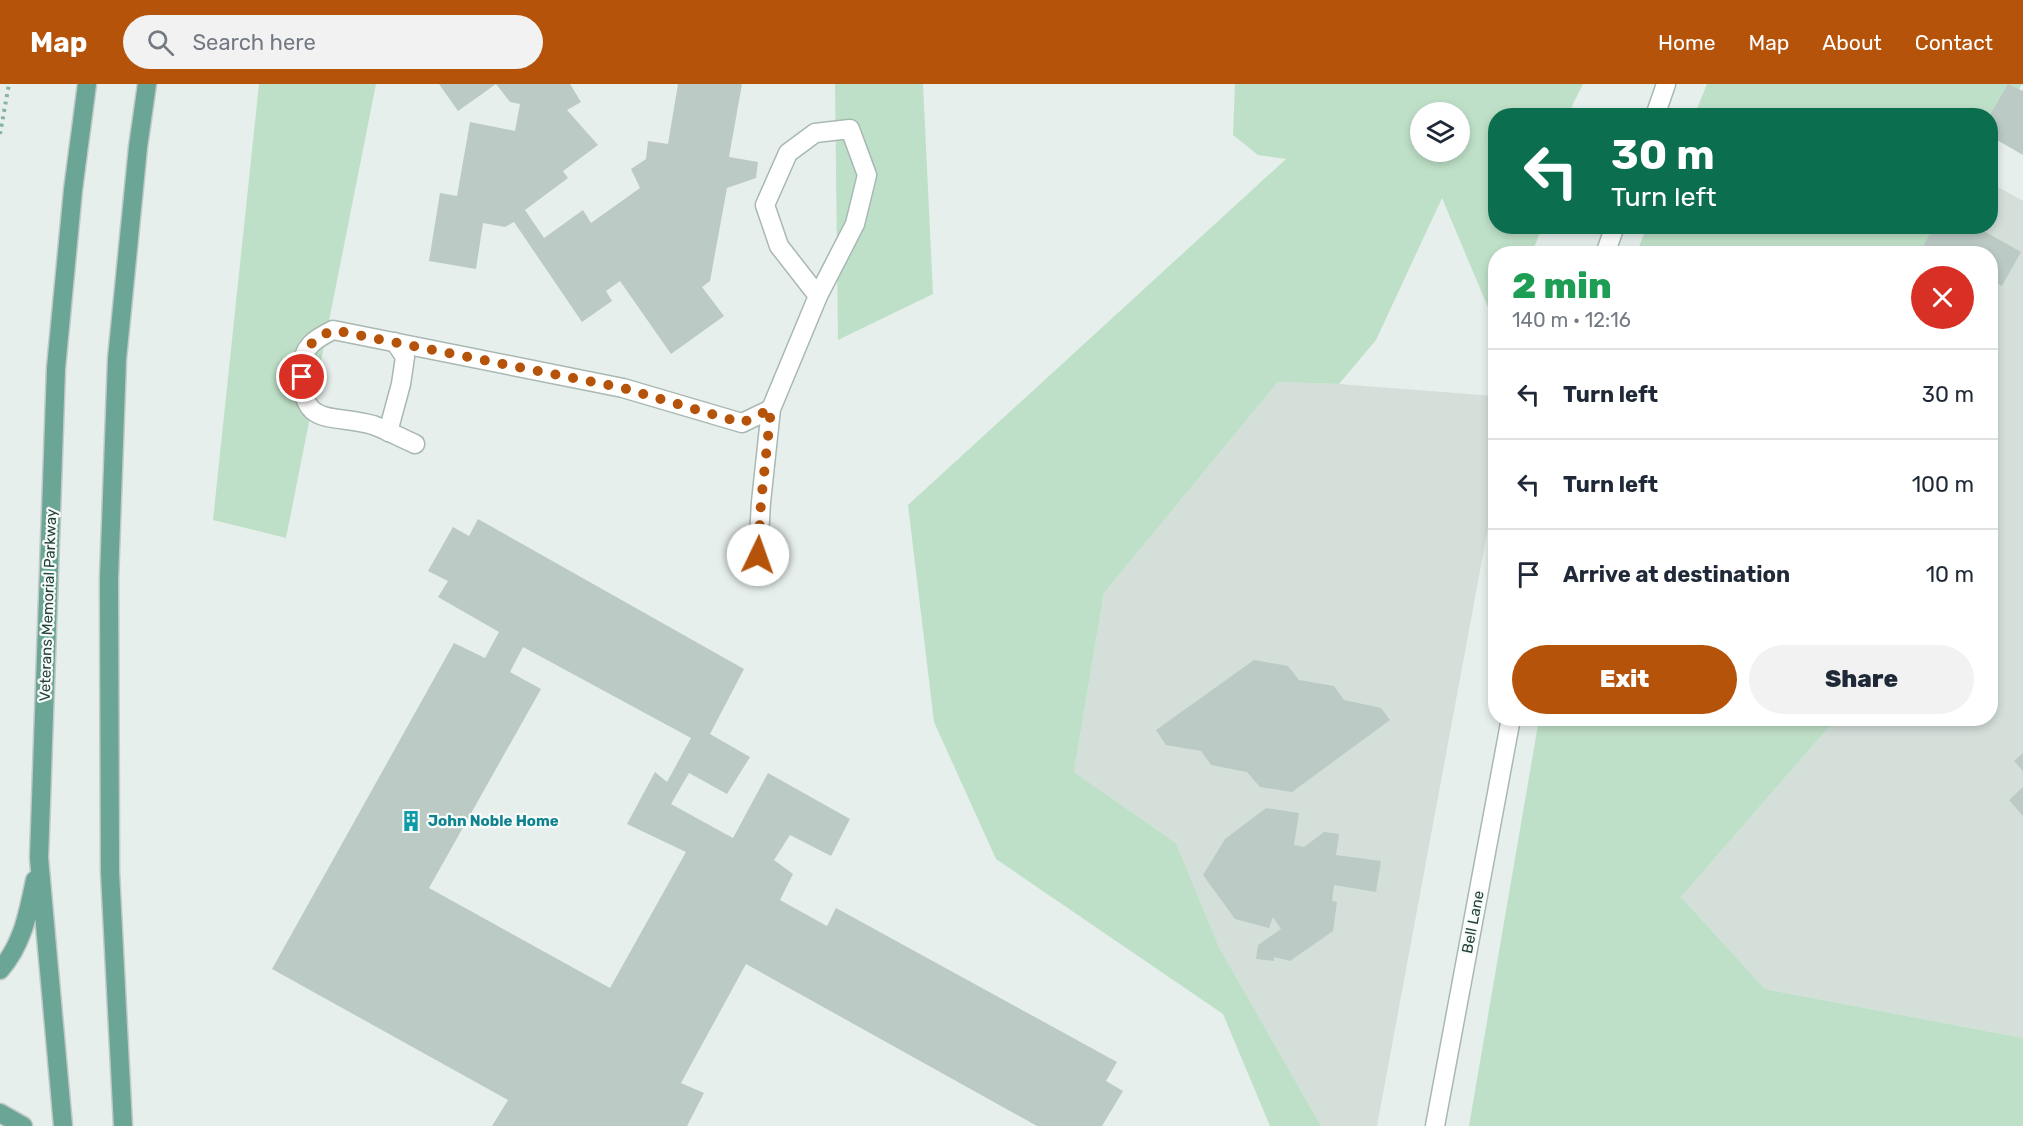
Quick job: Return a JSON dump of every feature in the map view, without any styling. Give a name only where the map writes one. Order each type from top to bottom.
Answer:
[{"type":"main road","name":"Veterans Memorial Parkway","points":[[63,1126],[39,858],[56,368],[73,190],[87,84]]},
{"type":"main road","points":[[123,1126],[110,872],[109,579],[117,359],[138,147],[147,84]]},
{"type":"main road","points":[[0,970],[12,957],[26,926],[39,858]]},
{"type":"main road","points":[[0,1113],[23,1126]]},
{"type":"street","points":[[1658,108],[1666,84]]},
{"type":"street","points":[[758,555],[771,409],[818,296],[855,224],[867,175],[850,129],[815,133],[788,153],[765,204],[779,246],[818,296]]},
{"type":"street","points":[[415,444],[373,426],[323,416],[311,410],[301,392],[302,363],[311,341],[333,330],[623,388],[742,423],[771,409]]},
{"type":"street","points":[[388,432],[401,384],[405,357],[396,342]]},
{"type":"street","name":"Bell Lane","points":[[1435,1126],[1509,726]]},
{"type":"path","points":[[0,134],[9,84]]},
{"type":"shaded area","points":[[1998,187],[2023,201],[2023,1038],[1765,989],[1681,897],[1830,726],[1998,726],[1998,246],[1974,246],[1950,234],[1998,234]]},
{"type":"shaded area","points":[[1278,382],[1339,384],[1488,395],[1488,528],[1377,1126],[1321,1126],[1219,947],[1176,843],[1074,772],[1104,593]]},
{"type":"green space","points":[[259,84],[376,84],[286,538],[213,520]]},
{"type":"green space","points":[[835,84],[923,84],[933,294],[838,340]]},
{"type":"green space","points":[[1235,84],[1583,84],[1572,108],[1488,108],[1488,234],[1539,234],[1535,246],[1488,246],[1488,307],[1442,198],[1376,340],[1339,384],[1278,382],[1104,593],[1074,772],[1176,843],[1219,947],[1321,1126],[1270,1126],[1223,1014],[996,859],[934,722],[908,505],[1286,159],[1258,155],[1233,135]]},
{"type":"green space","points":[[1707,84],[2022,84],[1998,123],[1998,108],[1697,108]]},
{"type":"green space","points":[[1644,234],[1932,234],[1924,246],[1639,246]]},
{"type":"green space","points":[[1538,726],[1830,726],[1681,897],[1765,989],[2023,1038],[2023,1126],[1469,1126]]},
{"type":"building","points":[[439,84],[496,84],[458,111]]},
{"type":"building","points":[[496,84],[570,84],[581,102],[567,110],[598,145],[563,171],[568,178],[525,210],[544,238],[583,210],[591,223],[640,188],[631,169],[646,159],[648,141],[668,144],[678,84],[742,84],[729,157],[758,162],[756,178],[727,188],[710,281],[702,287],[724,316],[671,354],[620,281],[606,291],[612,301],[582,322],[514,222],[505,227],[483,223],[476,269],[429,261],[440,193],[457,196],[470,122],[515,131],[520,104],[510,102]]},
{"type":"building","points":[[2008,84],[2023,91],[2023,155],[1998,141],[1998,108],[1994,108]]},
{"type":"building","points":[[1930,234],[1989,234],[2021,252],[2002,286],[1998,284],[1998,246],[1923,246]]},
{"type":"building","name":"John Noble Home","points":[[478,519],[744,669],[710,734],[750,757],[727,794],[689,773],[671,804],[733,838],[768,773],[850,819],[831,856],[790,835],[774,860],[793,874],[780,900],[827,926],[836,908],[1117,1062],[1106,1081],[1123,1091],[1102,1126],[1037,1126],[746,964],[681,1083],[704,1093],[687,1126],[492,1126],[508,1100],[272,969],[454,643],[485,658],[499,632],[438,597],[448,581],[428,571],[453,527],[469,536]],"holes":[[[523,647],[691,738],[667,782],[655,772],[627,824],[686,852],[610,988],[429,888],[541,689],[510,672]]]},
{"type":"building","points":[[1254,660],[1288,666],[1299,680],[1334,686],[1344,700],[1381,708],[1390,720],[1292,792],[1260,787],[1247,772],[1211,765],[1201,751],[1166,745],[1156,730]]},
{"type":"building","points":[[2023,753],[2023,771],[2014,761]]},
{"type":"building","points":[[2023,787],[2023,816],[2009,800]]},
{"type":"building","points":[[1266,808],[1299,813],[1294,845],[1304,847],[1324,832],[1339,834],[1336,855],[1381,861],[1376,892],[1334,885],[1332,901],[1337,902],[1333,931],[1290,961],[1274,957],[1274,961],[1256,959],[1258,945],[1281,929],[1273,917],[1269,928],[1235,919],[1203,875],[1225,839]]},
{"type":"place","name":"John Noble Home","points":[[411,821]]},
{"type":"route","points":[[302,377],[302,363],[311,341],[333,330],[623,388],[742,423],[771,409],[758,555]]}]
